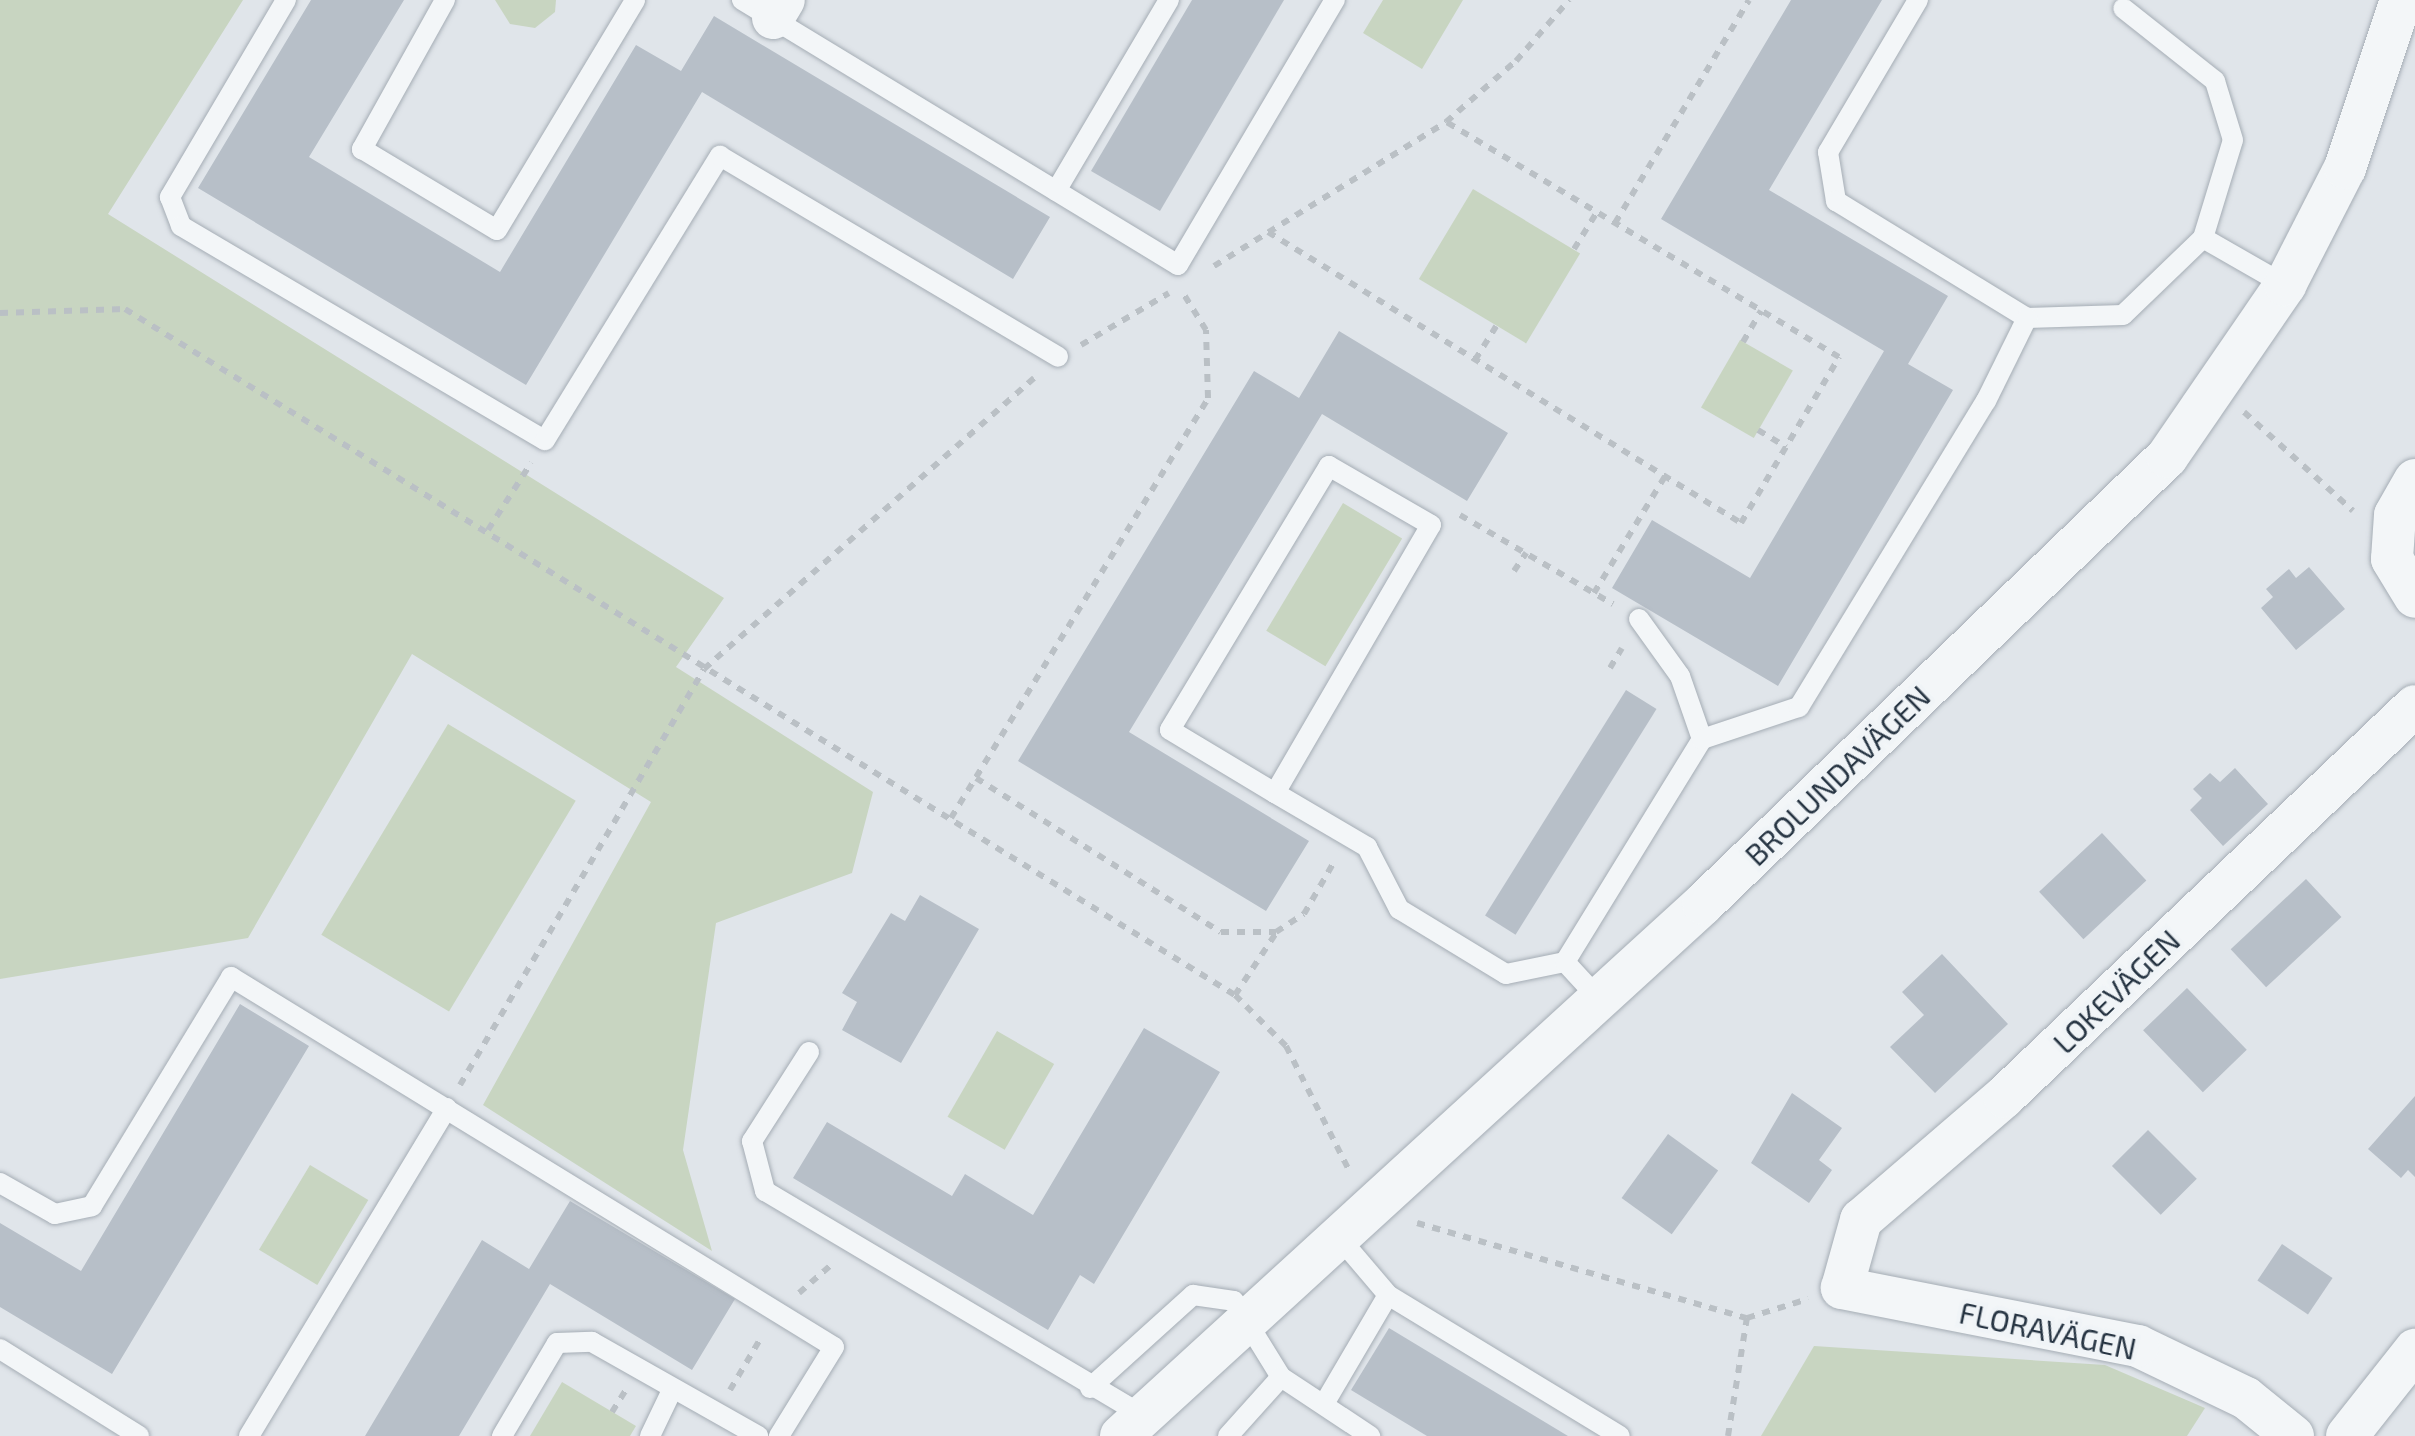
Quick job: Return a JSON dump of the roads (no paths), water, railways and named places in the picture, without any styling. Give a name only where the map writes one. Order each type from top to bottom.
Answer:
[{"type":"street","name":"BROLUNDAVÄGEN","points":[[1132,1425],[1351,1221],[1600,1000],[2167,456],[2285,286],[2345,168],[2401,0]]},
{"type":"street","points":[[2401,508],[2392,559],[2415,598]]},
{"type":"street","name":"LOKEVÄGEN","points":[[1842,1288],[1861,1220],[2004,1097],[2415,706]]},
{"type":"street","name":"FLORAVÄGEN","points":[[1842,1288],[2138,1346],[2246,1398],[2292,1436]]},
{"type":"street","points":[[2347,1436],[2415,1350]]},
{"type":"lane","points":[[286,0],[170,197],[181,226],[545,440],[720,156],[1058,358]]},
{"type":"lane","points":[[445,0],[362,148],[497,230],[635,0]]},
{"type":"lane","points":[[1056,191],[1169,0]]},
{"type":"lane","points":[[766,6],[1178,265],[1336,0]]},
{"type":"lane","points":[[1918,0],[1828,152],[1836,200],[2027,318],[2122,315],[2204,238],[2233,140],[2214,81],[2120,3]]},
{"type":"lane","points":[[2204,238],[2285,286]]},
{"type":"lane","points":[[1275,793],[1431,526],[1330,466],[1170,730],[1275,793],[1366,847],[1399,909],[1506,974],[1566,962],[1702,739],[1800,707],[1986,401],[2027,318]]},
{"type":"lane","points":[[1639,619],[1680,676],[1702,739]]},
{"type":"lane","points":[[1566,962],[1600,1000]]},
{"type":"lane","points":[[0,1182],[55,1214],[92,1206],[231,977],[834,1347],[779,1436]]},
{"type":"lane","points":[[809,1052],[752,1141],[766,1191],[1090,1388],[1132,1425]]},
{"type":"lane","points":[[249,1436],[447,1108]]},
{"type":"lane","points":[[1351,1221],[1388,1296],[1620,1436]]},
{"type":"lane","points":[[1090,1388],[1193,1295],[1234,1301],[1281,1377],[1370,1436]]},
{"type":"lane","points":[[1324,1404],[1388,1296]]},
{"type":"lane","points":[[502,1436],[558,1343],[592,1342],[758,1436]]},
{"type":"lane","points":[[0,1349],[139,1436]]},
{"type":"lane","points":[[1228,1436],[1281,1377]]},
{"type":"lane","points":[[650,1436],[673,1388]]}]
